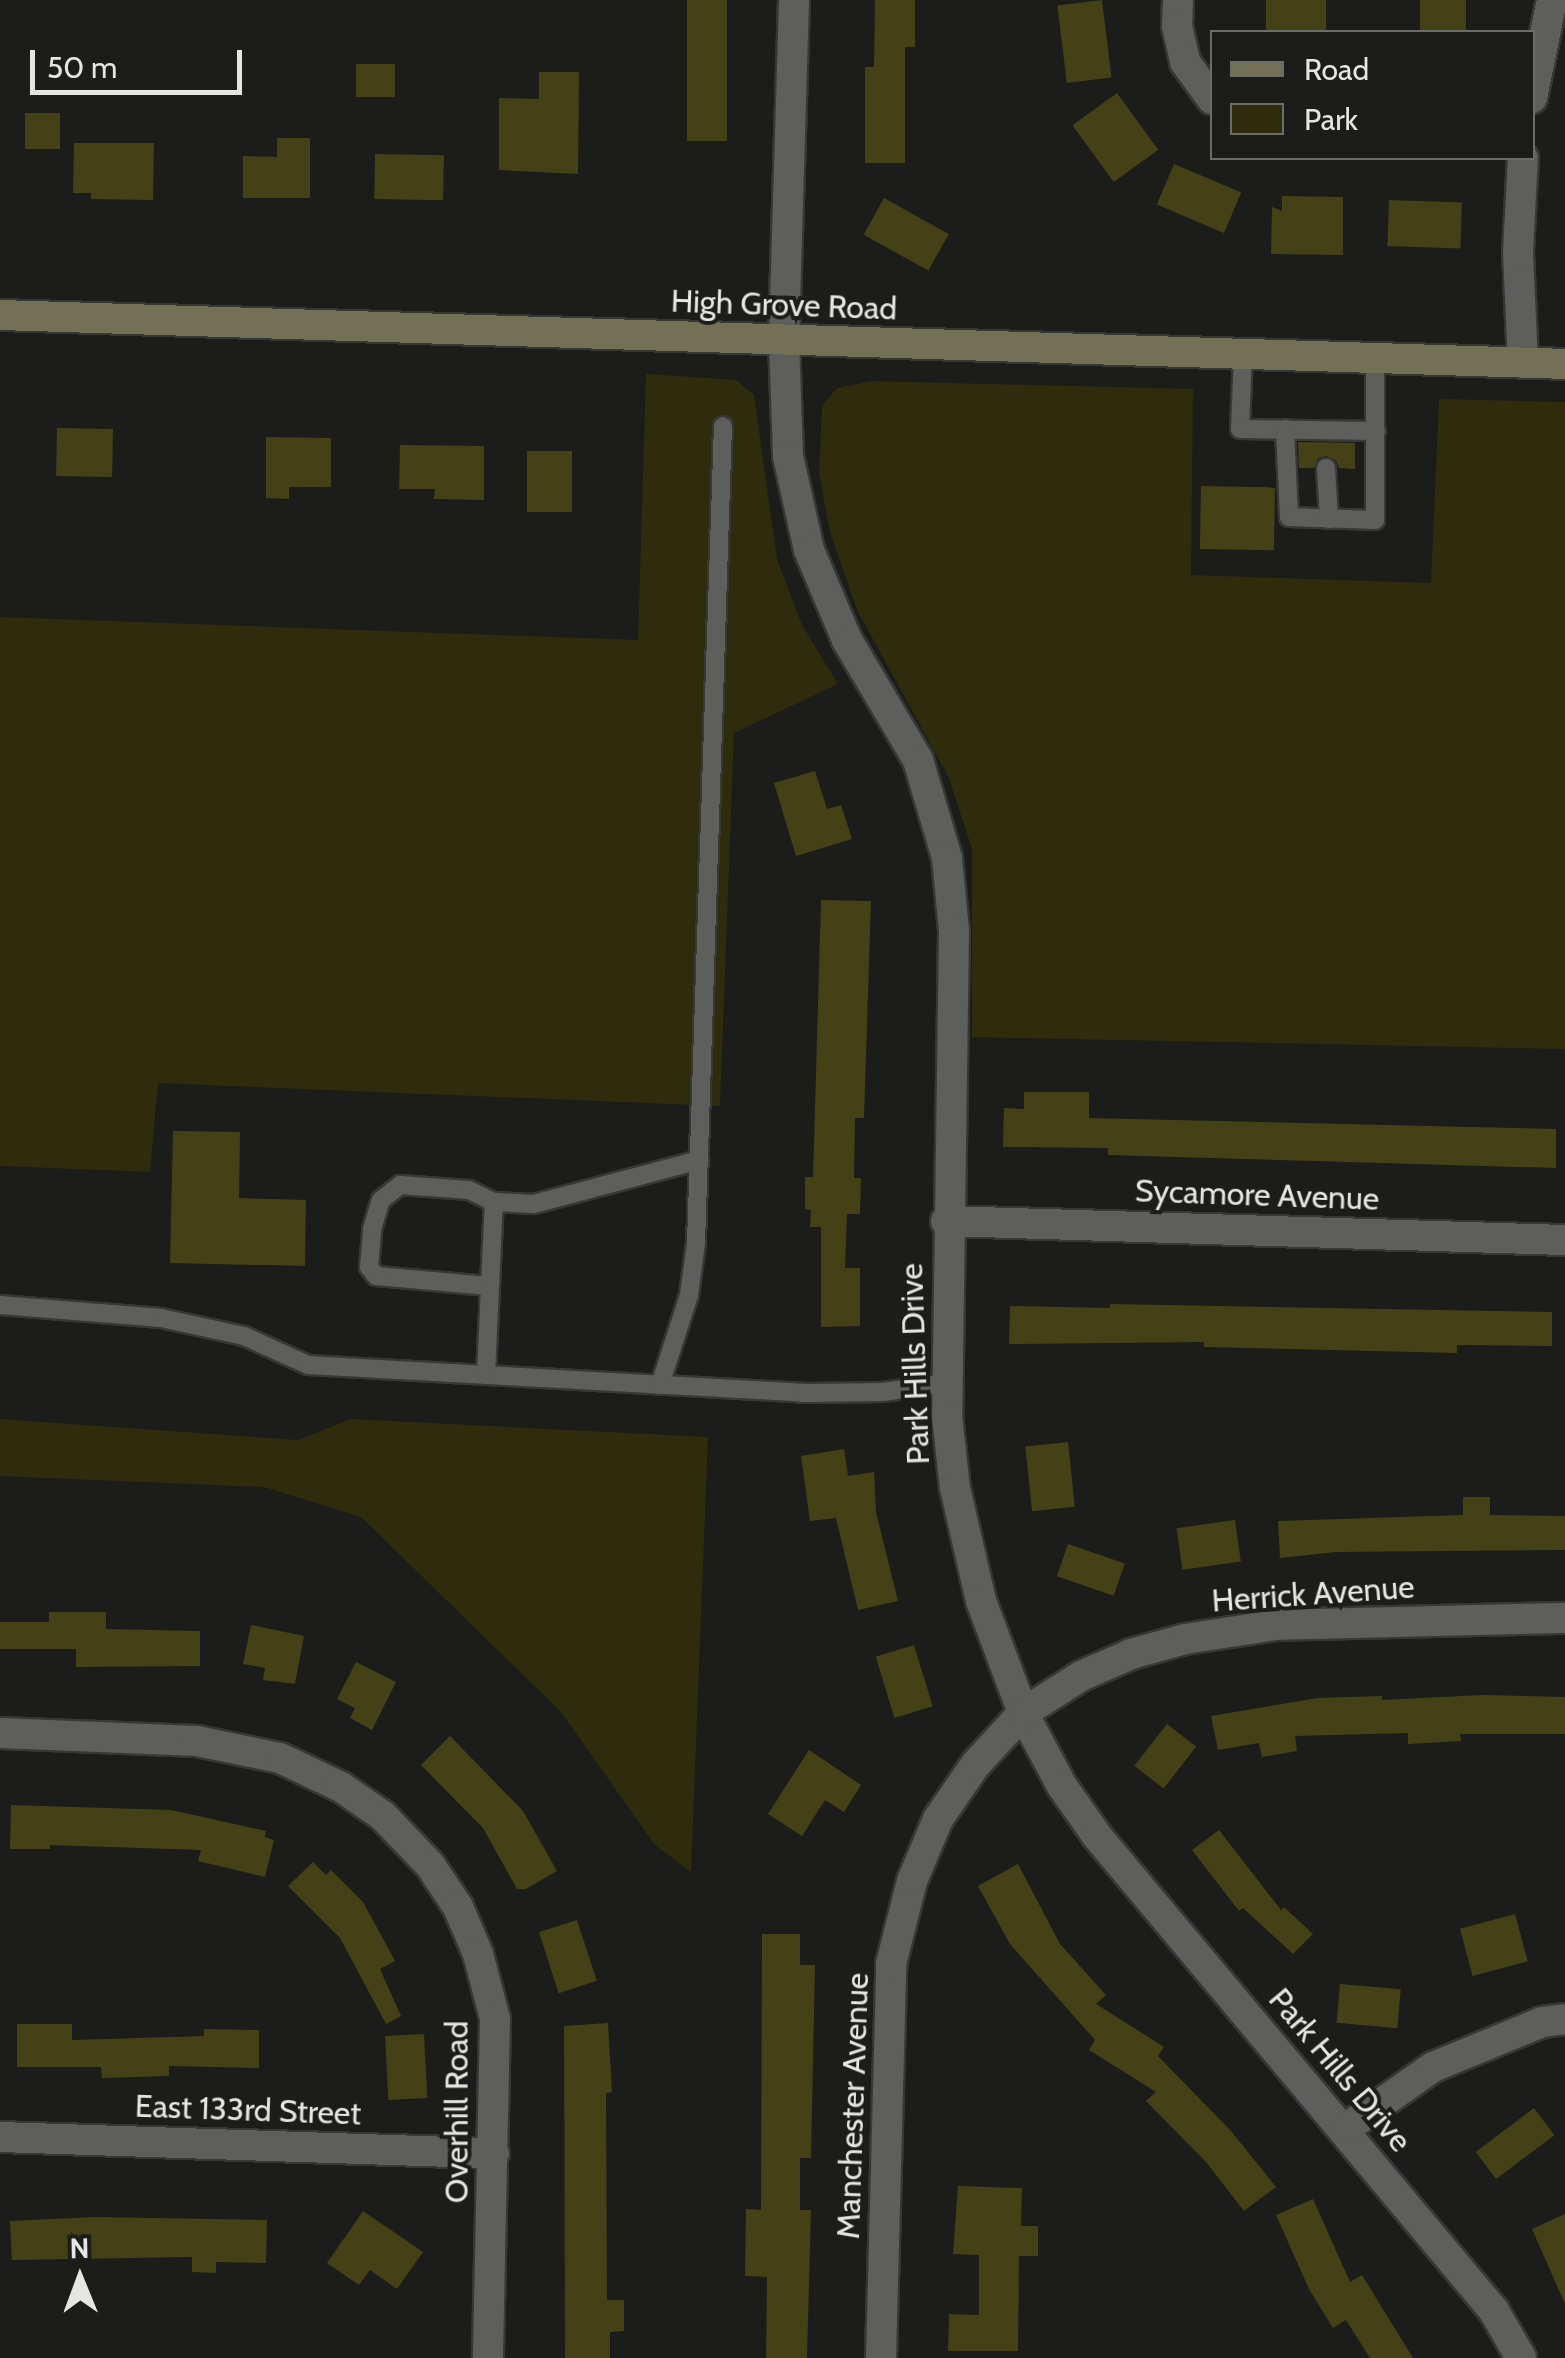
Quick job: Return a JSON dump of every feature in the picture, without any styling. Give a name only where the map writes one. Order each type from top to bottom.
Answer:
[{"type":"main road","name":"High Grove Road","points":[[0,315],[1565,364]]},
{"type":"street","points":[[784,340],[794,0]]},
{"type":"street","points":[[1178,0],[1177,26],[1185,62],[1210,96]]},
{"type":"street","points":[[1535,83],[1552,0]]},
{"type":"street","points":[[1524,160],[1519,275],[1524,363]]},
{"type":"street","name":"Park Hills Drive","points":[[784,340],[788,456],[809,550],[847,640],[918,760],[948,858],[954,931],[946,1220],[947,1383],[955,1488],[981,1601],[1023,1713],[1062,1786],[1097,1836],[1494,2312],[1522,2358]]},
{"type":"street","name":"Sycamore Avenue","points":[[946,1220],[1565,1240]]},
{"type":"street","name":"Herrick Avenue","points":[[1023,1713],[1081,1676],[1132,1654],[1184,1639],[1275,1625],[1565,1618]]},
{"type":"street","name":"Manchester Avenue","points":[[881,2358],[891,1964],[912,1881],[938,1820],[976,1764],[1023,1713]]},
{"type":"street","name":"Overhill Road","points":[[0,1733],[197,1741],[280,1758],[341,1787],[430,1865],[458,1907],[478,1954],[495,2019],[488,2358]]},
{"type":"street","points":[[1345,2130],[1432,2067],[1542,2022],[1565,2020]]},
{"type":"street","name":"East 133rd Street","points":[[0,2138],[494,2153]]},
{"type":"lane","points":[[1243,354],[1240,429],[1325,435],[1376,431]]},
{"type":"lane","points":[[1285,430],[1289,517],[1375,520],[1376,358]]},
{"type":"lane","points":[[660,1385],[689,1295],[696,1243],[723,426]]},
{"type":"lane","points":[[1326,468],[1329,519]]},
{"type":"lane","points":[[488,1286],[376,1276],[369,1268],[372,1229],[382,1200],[400,1185],[469,1190],[494,1202],[534,1204],[698,1160]]},
{"type":"lane","points":[[486,1375],[494,1202]]},
{"type":"lane","points":[[0,1305],[161,1318],[244,1336],[308,1365],[802,1394],[883,1392],[947,1383]]},
{"type":"green space","points":[[646,374],[736,380],[754,395],[777,559],[802,625],[838,684],[734,733],[720,1106],[158,1083],[150,1172],[0,1166],[0,617],[638,640]]},
{"type":"green space","points":[[871,381],[1193,389],[1191,575],[1431,583],[1439,399],[1565,402],[1565,1049],[972,1037],[972,849],[949,778],[857,610],[830,532],[819,473],[822,406],[837,388]]},
{"type":"green space","points":[[0,1419],[298,1440],[351,1419],[708,1437],[691,1872],[655,1845],[561,1712],[361,1517],[264,1487],[0,1476]]},
{"type":"building","points":[[687,0],[727,0],[727,141],[687,141]]},
{"type":"building","points":[[875,0],[915,0],[915,47],[905,47],[905,163],[865,163],[865,67],[874,67]]},
{"type":"building","points":[[1102,0],[1112,77],[1067,83],[1057,5]]},
{"type":"building","points":[[1266,0],[1326,0],[1326,30],[1266,30]]},
{"type":"building","points":[[1420,0],[1466,0],[1466,30],[1420,30]]},
{"type":"building","points":[[356,64],[395,64],[395,97],[356,97]]},
{"type":"building","points":[[539,72],[579,72],[578,174],[499,170],[499,98],[539,99]]},
{"type":"building","points":[[1117,93],[1158,150],[1114,182],[1073,125]]},
{"type":"building","points":[[25,113],[60,113],[60,149],[25,149]]},
{"type":"building","points":[[277,138],[310,138],[310,198],[243,198],[243,156],[277,157]]},
{"type":"building","points":[[74,143],[154,143],[153,200],[91,199],[91,193],[73,193]]},
{"type":"building","points":[[375,154],[444,155],[443,200],[374,199]]},
{"type":"building","points":[[1174,164],[1241,193],[1224,233],[1157,205]]},
{"type":"building","points":[[1282,196],[1343,197],[1343,255],[1271,254],[1272,207],[1282,211]]},
{"type":"building","points":[[884,198],[949,234],[928,271],[864,235]]},
{"type":"building","points":[[1389,200],[1462,203],[1460,249],[1387,246]]},
{"type":"building","points":[[57,428],[113,429],[112,477],[56,476]]},
{"type":"building","points":[[266,437],[331,438],[331,487],[289,487],[289,499],[266,498]]},
{"type":"building","points":[[1298,442],[1355,443],[1355,469],[1339,468],[1336,460],[1326,456],[1318,458],[1314,468],[1299,468]]},
{"type":"building","points":[[400,445],[484,446],[484,500],[434,499],[435,489],[399,489]]},
{"type":"building","points":[[527,451],[572,451],[572,512],[527,512]]},
{"type":"building","points":[[1201,486],[1275,487],[1274,550],[1200,549]]},
{"type":"building","points":[[815,771],[827,809],[841,805],[852,839],[796,856],[774,783]]},
{"type":"building","points":[[821,900],[871,901],[864,1118],[855,1118],[854,1178],[861,1178],[860,1214],[847,1214],[845,1268],[860,1268],[860,1326],[821,1327],[821,1227],[810,1227],[811,1210],[805,1209],[805,1177],[813,1177]]},
{"type":"building","points":[[1024,1092],[1089,1092],[1089,1118],[1556,1129],[1556,1168],[1108,1155],[1108,1148],[1003,1147],[1004,1108],[1024,1109]]},
{"type":"building","points":[[173,1131],[240,1132],[239,1198],[306,1200],[305,1266],[170,1263]]},
{"type":"building","points":[[1110,1304],[1552,1312],[1552,1346],[1457,1345],[1457,1353],[1204,1347],[1204,1342],[1009,1344],[1010,1306],[1110,1308]]},
{"type":"building","points":[[1068,1442],[1075,1507],[1032,1511],[1025,1446]]},
{"type":"building","points":[[844,1449],[848,1476],[874,1472],[876,1512],[898,1601],[858,1610],[836,1518],[810,1521],[801,1456]]},
{"type":"building","points":[[1463,1497],[1490,1497],[1490,1515],[1565,1516],[1565,1550],[1336,1552],[1280,1558],[1278,1521],[1463,1515]]},
{"type":"building","points":[[1235,1520],[1241,1562],[1182,1570],[1177,1528]]},
{"type":"building","points":[[1068,1544],[1125,1564],[1114,1596],[1057,1576]]},
{"type":"building","points":[[49,1612],[106,1612],[106,1629],[200,1631],[200,1666],[76,1667],[76,1649],[0,1649],[0,1622],[49,1622]]},
{"type":"building","points":[[251,1625],[304,1636],[295,1684],[263,1680],[265,1668],[243,1664]]},
{"type":"building","points":[[914,1645],[933,1706],[894,1718],[876,1657]]},
{"type":"building","points":[[356,1662],[396,1682],[372,1730],[350,1718],[355,1708],[337,1699]]},
{"type":"building","points":[[1482,1695],[1565,1697],[1565,1734],[1460,1734],[1461,1741],[1408,1744],[1408,1733],[1295,1736],[1297,1751],[1262,1757],[1259,1743],[1218,1750],[1211,1716],[1317,1698],[1382,1696],[1382,1700]]},
{"type":"building","points":[[1167,1724],[1196,1747],[1164,1789],[1134,1766]]},
{"type":"building","points":[[450,1736],[523,1811],[557,1871],[526,1889],[517,1889],[483,1828],[421,1765]]},
{"type":"building","points":[[809,1750],[861,1785],[844,1812],[825,1800],[802,1836],[768,1814]]},
{"type":"building","points":[[11,1805],[171,1810],[266,1831],[265,1837],[274,1840],[265,1877],[198,1861],[201,1850],[50,1845],[50,1849],[10,1849]]},
{"type":"building","points":[[1219,1830],[1281,1910],[1284,1907],[1313,1934],[1293,1954],[1243,1908],[1239,1911],[1192,1850]]},
{"type":"building","points":[[313,1862],[326,1875],[331,1870],[363,1902],[395,1961],[380,1969],[401,2016],[386,2024],[340,1938],[288,1886]]},
{"type":"building","points":[[1018,1864],[1060,1944],[1106,1995],[1096,2004],[1164,2047],[1158,2056],[1231,2131],[1276,2187],[1244,2211],[1206,2162],[1146,2101],[1156,2092],[1089,2050],[1095,2040],[1010,1944],[978,1886]]},
{"type":"building","points":[[1515,1914],[1528,1961],[1473,1976],[1460,1929]]},
{"type":"building","points":[[577,1920],[597,1981],[559,1993],[539,1932]]},
{"type":"building","points":[[762,1934],[800,1934],[800,1965],[815,1965],[811,2158],[800,2158],[800,2210],[811,2210],[807,2358],[766,2358],[767,2277],[745,2276],[746,2209],[761,2210]]},
{"type":"building","points":[[1340,1984],[1401,1989],[1397,2028],[1337,2023]]},
{"type":"building","points":[[608,2023],[612,2092],[606,2093],[607,2300],[624,2300],[624,2331],[610,2332],[610,2358],[565,2358],[564,2026]]},
{"type":"building","points":[[17,2024],[72,2024],[72,2040],[204,2036],[204,2029],[259,2030],[259,2068],[169,2066],[169,2076],[102,2078],[101,2067],[17,2067]]},
{"type":"building","points":[[424,2034],[427,2098],[388,2100],[385,2036]]},
{"type":"building","points":[[1534,2108],[1554,2135],[1496,2179],[1476,2152]]},
{"type":"building","points":[[958,2186],[1022,2188],[1021,2226],[1038,2226],[1038,2256],[1019,2256],[1018,2351],[948,2351],[949,2314],[979,2315],[979,2255],[953,2254]]},
{"type":"building","points":[[1313,2199],[1350,2282],[1362,2275],[1413,2358],[1370,2358],[1346,2320],[1333,2328],[1309,2289],[1276,2215]]},
{"type":"building","points":[[363,2211],[423,2252],[397,2289],[370,2270],[359,2285],[327,2263]]},
{"type":"building","points":[[1565,2214],[1565,2304],[1532,2229]]},
{"type":"building","points":[[94,2217],[267,2220],[266,2263],[216,2262],[216,2273],[192,2272],[192,2257],[12,2260],[10,2221]]}]
